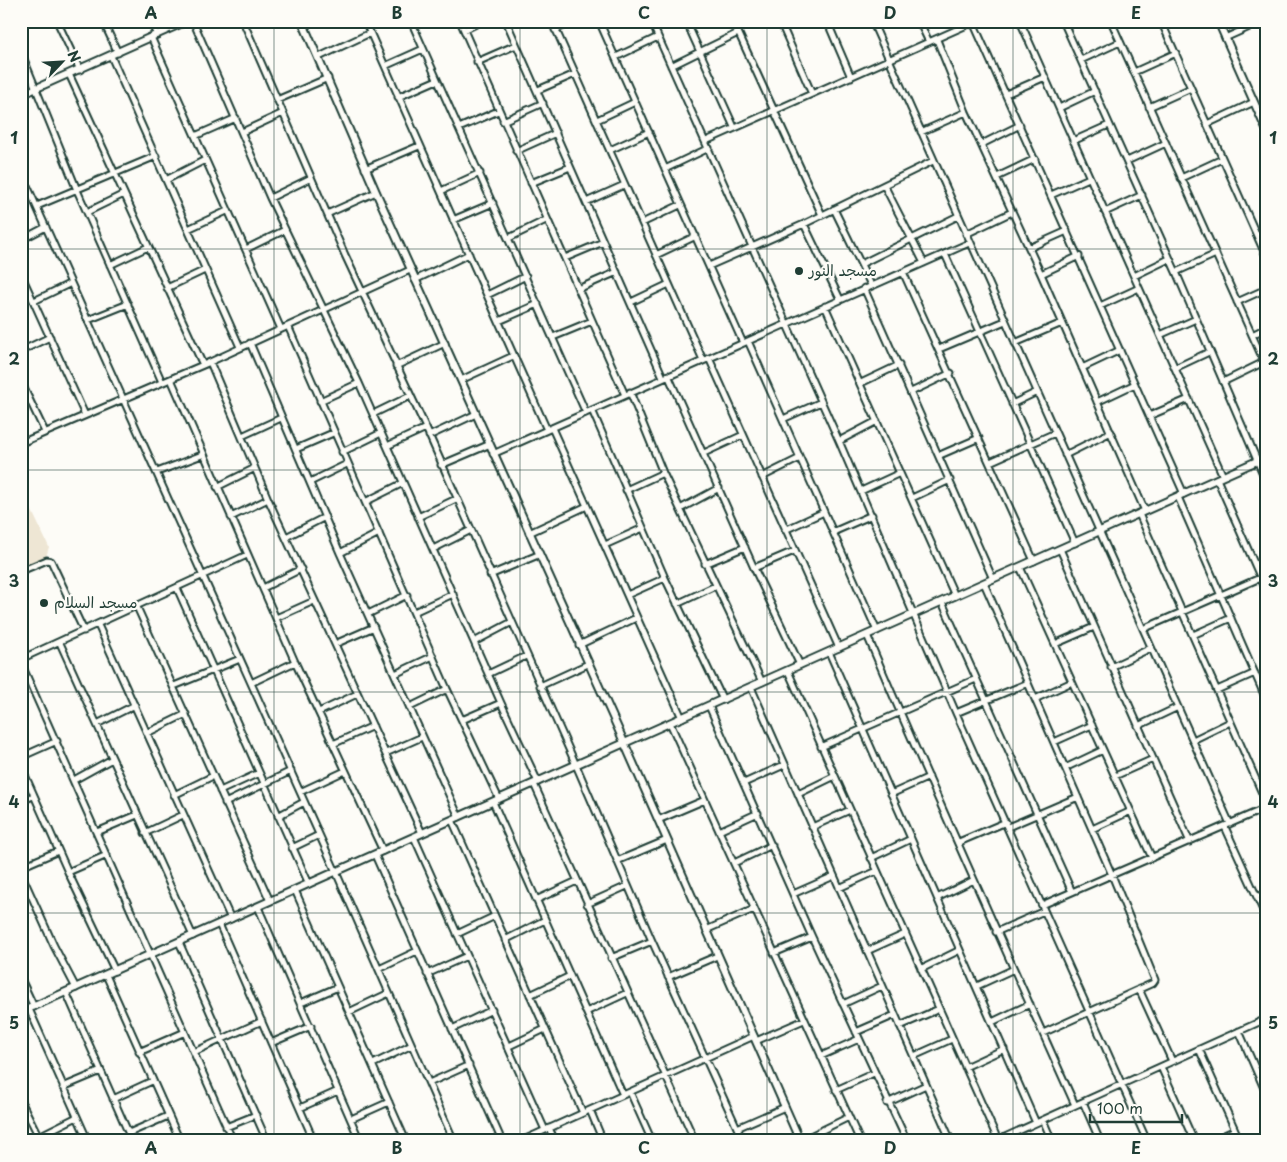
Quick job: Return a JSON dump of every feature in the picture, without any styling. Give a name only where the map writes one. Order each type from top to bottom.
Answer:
[{"type":"street","points":[[57,21],[80,70]]},
{"type":"street","points":[[103,21],[114,55],[166,180],[240,347]]},
{"type":"street","points":[[150,21],[154,36],[205,160],[282,329]]},
{"type":"street","points":[[21,95],[187,21]]},
{"type":"street","points":[[193,21],[270,198],[381,433],[536,783],[577,882],[695,1141]]},
{"type":"street","points":[[243,21],[327,214],[426,428],[441,466],[576,765],[616,861],[743,1141]]},
{"type":"street","points":[[302,21],[328,78],[365,169],[445,343],[488,444],[624,743],[800,1141],[849,1117]]},
{"type":"street","points":[[365,21],[419,146],[488,295],[513,356],[587,506],[682,718]]},
{"type":"street","points":[[411,21],[510,238],[586,413]]},
{"type":"street","points":[[460,21],[592,321],[628,393],[715,586],[762,682]]},
{"type":"street","points":[[464,30],[482,21]]},
{"type":"street","points":[[506,21],[538,90],[603,242],[704,453],[744,546],[800,665]]},
{"type":"street","points":[[552,21],[669,284],[743,435],[839,648]]},
{"type":"street","points":[[555,30],[575,21]]},
{"type":"street","points":[[599,21],[680,205],[783,419],[877,631]]},
{"type":"street","points":[[650,21],[706,141],[872,515],[956,713],[1147,1141]]},
{"type":"street","points":[[686,21],[734,127]]},
{"type":"street","points":[[733,21],[822,215]]},
{"type":"street","points":[[780,21],[812,94]]},
{"type":"street","points":[[827,21],[851,77]]},
{"type":"street","points":[[872,21],[1178,708],[1266,917]]},
{"type":"street","points":[[919,21],[929,42]]},
{"type":"street","points":[[1020,21],[1189,398],[1266,590]]},
{"type":"street","points":[[1063,21],[1176,272],[1266,481]]},
{"type":"street","points":[[1111,21],[1252,335],[1263,354],[1265,364],[1223,382]]},
{"type":"street","points":[[1171,21],[1162,23],[1266,256]]},
{"type":"street","points":[[1218,21],[1266,129]]},
{"type":"street","points":[[1225,38],[1263,21]]},
{"type":"street","points":[[706,141],[734,127],[937,40],[972,22],[1150,416],[1221,596],[1266,699]]},
{"type":"street","points":[[318,57],[370,33]]},
{"type":"street","points":[[671,66],[738,33]]},
{"type":"street","points":[[616,57],[658,37]]},
{"type":"street","points":[[937,40],[966,112],[1111,432],[1183,612],[1266,802]]},
{"type":"street","points":[[1081,60],[1120,42]]},
{"type":"street","points":[[477,62],[516,44]]},
{"type":"street","points":[[385,66],[423,48]]},
{"type":"street","points":[[21,52],[77,190],[162,382]]},
{"type":"street","points":[[1134,72],[1176,53]]},
{"type":"street","points":[[70,74],[203,365]]},
{"type":"street","points":[[538,90],[575,74]]},
{"type":"street","points":[[1006,94],[1044,77]]},
{"type":"street","points":[[277,100],[328,78]]},
{"type":"street","points":[[398,97],[437,80]]},
{"type":"street","points":[[1149,107],[1191,88]]},
{"type":"street","points":[[1059,108],[1096,91]]},
{"type":"street","points":[[596,120],[636,102]]},
{"type":"street","points":[[1207,124],[1254,102]]},
{"type":"street","points":[[503,121],[543,103]]},
{"type":"street","points":[[1259,113],[1266,110]]},
{"type":"street","points":[[459,128],[498,111]]},
{"type":"street","points":[[921,132],[966,112]]},
{"type":"street","points":[[242,132],[283,113]]},
{"type":"street","points":[[195,136],[236,118]]},
{"type":"street","points":[[982,144],[1020,125]]},
{"type":"street","points":[[1073,141],[1109,125]]},
{"type":"street","points":[[610,150],[649,132]]},
{"type":"street","points":[[516,151],[556,133]]},
{"type":"street","points":[[1127,161],[1166,143]]},
{"type":"street","points":[[365,169],[419,146]]},
{"type":"street","points":[[665,169],[709,148]]},
{"type":"street","points":[[37,206],[156,156]]},
{"type":"street","points":[[997,177],[1035,159]]},
{"type":"street","points":[[1181,178],[1222,159]]},
{"type":"street","points":[[166,180],[205,160]]},
{"type":"street","points":[[709,266],[753,248],[933,161]]},
{"type":"street","points":[[532,183],[570,167]]},
{"type":"street","points":[[21,172],[336,872],[454,1141]]},
{"type":"street","points":[[441,191],[480,173]]},
{"type":"street","points":[[270,198],[311,178]]},
{"type":"street","points":[[1051,195],[1089,178]]},
{"type":"street","points":[[586,202],[624,185]]},
{"type":"street","points":[[884,185],[924,263]]},
{"type":"street","points":[[327,214],[376,192]]},
{"type":"street","points":[[87,212],[124,194]]},
{"type":"street","points":[[1105,212],[1142,195]]},
{"type":"street","points":[[453,220],[493,203]]},
{"type":"street","points":[[642,222],[680,205]]},
{"type":"street","points":[[834,209],[872,285]]},
{"type":"street","points":[[188,229],[227,211]]},
{"type":"street","points":[[966,234],[1012,212]]},
{"type":"street","points":[[861,264],[958,216]]},
{"type":"street","points":[[510,238],[546,220]]},
{"type":"street","points":[[804,224],[840,300]]},
{"type":"street","points":[[21,240],[46,227]]},
{"type":"street","points":[[246,249],[285,230]]},
{"type":"street","points":[[1029,248],[1067,231]]},
{"type":"street","points":[[1257,236],[1266,232]]},
{"type":"street","points":[[656,255],[696,236]]},
{"type":"street","points":[[564,258],[603,242]]},
{"type":"street","points":[[493,454],[864,288],[970,243]]},
{"type":"street","points":[[110,265],[148,247]]},
{"type":"street","points":[[415,280],[468,254]]},
{"type":"street","points":[[944,254],[1074,543]]},
{"type":"street","points":[[1176,272],[1216,254]]},
{"type":"street","points":[[1041,274],[1078,256]]},
{"type":"street","points":[[1134,276],[1169,259]]},
{"type":"street","points":[[167,288],[205,270]]},
{"type":"street","points":[[21,443],[210,362],[364,293],[410,270]]},
{"type":"street","points":[[578,289],[617,272]]},
{"type":"street","points":[[903,272],[980,438],[1034,561]]},
{"type":"street","points":[[21,274],[85,416]]},
{"type":"street","points":[[488,295],[526,276]]},
{"type":"street","points":[[34,301],[71,283]]},
{"type":"street","points":[[631,302],[669,284]]},
{"type":"street","points":[[864,288],[940,455],[993,579]]},
{"type":"street","points":[[1100,306],[1139,288]]},
{"type":"street","points":[[1237,302],[1266,289]]},
{"type":"street","points":[[88,320],[128,304]]},
{"type":"street","points":[[499,321],[538,304]]},
{"type":"street","points":[[825,306],[955,596]]},
{"type":"street","points":[[1160,335],[1196,319]]},
{"type":"street","points":[[553,337],[592,321]]},
{"type":"street","points":[[939,349],[1005,321]]},
{"type":"street","points":[[1015,343],[1062,323]]},
{"type":"street","points":[[288,326],[333,433],[462,720],[536,900],[623,1095]]},
{"type":"street","points":[[1252,335],[1266,328]]},
{"type":"street","points":[[21,351],[50,337]]},
{"type":"street","points":[[250,343],[340,553],[459,817]]},
{"type":"street","points":[[396,366],[445,343]]},
{"type":"street","points":[[1082,368],[1120,350]]},
{"type":"street","points":[[1174,368],[1209,352]]},
{"type":"street","points":[[461,380],[513,356]]},
{"type":"street","points":[[210,362],[268,499],[422,833]]},
{"type":"street","points":[[861,383],[899,365]]},
{"type":"street","points":[[911,392],[950,373]]},
{"type":"street","points":[[171,378],[202,455],[383,851]]},
{"type":"street","points":[[21,382],[45,432]]},
{"type":"street","points":[[320,402],[358,383]]},
{"type":"street","points":[[1097,402],[1134,384]]},
{"type":"street","points":[[1012,404],[1037,392]]},
{"type":"street","points":[[372,414],[410,396]]},
{"type":"street","points":[[1150,416],[1189,398]]},
{"type":"street","points":[[783,419],[821,402]]},
{"type":"street","points":[[592,410],[665,578],[723,700]]},
{"type":"street","points":[[429,436],[476,414]]},
{"type":"street","points":[[242,436],[281,418]]},
{"type":"street","points":[[839,441],[877,421]]},
{"type":"street","points":[[386,446],[426,428]]},
{"type":"street","points":[[1065,455],[1111,432]]},
{"type":"street","points":[[296,449],[333,433]]},
{"type":"street","points":[[342,452],[381,433]]},
{"type":"street","points":[[990,462],[1055,433]]},
{"type":"street","points":[[704,453],[743,435]]},
{"type":"street","points":[[940,455],[980,438]]},
{"type":"street","points":[[441,466],[488,444]]},
{"type":"street","points":[[157,472],[202,455]]},
{"type":"street","points":[[21,1012],[1266,457]]},
{"type":"street","points":[[762,477],[800,458]]},
{"type":"street","points":[[310,482],[347,464]]},
{"type":"street","points":[[217,486],[255,468]]},
{"type":"street","points":[[626,490],[664,472]]},
{"type":"street","points":[[861,491],[900,473]]},
{"type":"street","points":[[912,498],[950,480]]},
{"type":"street","points":[[365,502],[403,484]]},
{"type":"street","points":[[680,509],[719,488]]},
{"type":"street","points":[[231,517],[268,499]]},
{"type":"street","points":[[418,518],[456,499]]},
{"type":"street","points":[[529,533],[587,506]]},
{"type":"street","points":[[785,530],[824,512]]},
{"type":"street","points":[[833,532],[872,515]]},
{"type":"street","points":[[286,537],[325,517]]},
{"type":"street","points":[[605,545],[643,528]]},
{"type":"street","points":[[432,549],[471,530]]},
{"type":"street","points":[[340,553],[379,533]]},
{"type":"street","points":[[705,564],[744,546]]},
{"type":"street","points":[[1060,549],[1190,842]]},
{"type":"street","points":[[754,568],[794,551]]},
{"type":"street","points":[[21,659],[84,632],[247,555]]},
{"type":"street","points":[[490,575],[538,555]]},
{"type":"street","points":[[21,572],[47,560],[51,561],[84,632]]},
{"type":"street","points":[[1020,567],[1152,858]]},
{"type":"street","points":[[263,588],[301,569]]},
{"type":"street","points":[[626,595],[665,578]]},
{"type":"street","points":[[1143,629],[1260,578]]},
{"type":"street","points":[[984,583],[1112,875],[1155,980],[1043,1033]]},
{"type":"street","points":[[677,604],[715,586]]},
{"type":"street","points":[[177,588],[309,884]]},
{"type":"street","points":[[414,612],[453,594]]},
{"type":"street","points":[[368,614],[406,596]]},
{"type":"street","points":[[276,618],[314,601]]},
{"type":"street","points":[[942,602],[1072,892]]},
{"type":"street","points":[[138,607],[270,902]]},
{"type":"street","points":[[580,645],[636,618]]},
{"type":"street","points":[[1193,635],[1231,618]]},
{"type":"street","points":[[474,642],[512,622]]},
{"type":"street","points":[[98,625],[148,733],[182,815],[231,919]]},
{"type":"street","points":[[335,644],[374,627]]},
{"type":"street","points":[[1055,644],[1094,627]]},
{"type":"street","points":[[867,635],[959,842],[996,932],[1075,1105]]},
{"type":"street","points":[[60,643],[136,815],[193,936]]},
{"type":"street","points":[[1111,666],[1151,648]]},
{"type":"street","points":[[829,652],[1036,1123]]},
{"type":"street","points":[[395,674],[433,656]]},
{"type":"street","points":[[488,674],[526,656]]},
{"type":"street","points":[[174,686],[240,659]]},
{"type":"street","points":[[251,683],[295,662]]},
{"type":"street","points":[[21,663],[152,954],[233,1141]]},
{"type":"street","points":[[540,686],[588,664]]},
{"type":"street","points":[[788,671],[997,1140],[1006,1139],[1036,1123],[1266,1019]]},
{"type":"street","points":[[1217,690],[1255,673]]},
{"type":"street","points":[[821,747],[976,679]]},
{"type":"street","points":[[1035,699],[1072,682]]},
{"type":"street","points":[[956,713],[1028,683]]},
{"type":"street","points":[[751,687],[951,1141]]},
{"type":"street","points":[[410,707],[447,689]]},
{"type":"street","points":[[319,712],[357,694]]},
{"type":"street","points":[[462,720],[501,703]]},
{"type":"street","points":[[97,724],[135,705]]},
{"type":"street","points":[[709,706],[887,1103],[907,1141]]},
{"type":"street","points":[[1138,726],[1178,708]]},
{"type":"street","points":[[148,733],[186,714]]},
{"type":"street","points":[[1192,740],[1230,722]]},
{"type":"street","points":[[670,723],[860,1141]]},
{"type":"street","points":[[1054,742],[1092,725]]},
{"type":"street","points":[[333,744],[373,726]]},
{"type":"street","points":[[386,753],[422,737]]},
{"type":"street","points":[[21,757],[57,741]]},
{"type":"street","points":[[1065,768],[1103,750]]},
{"type":"street","points":[[74,780],[112,759]]},
{"type":"street","points":[[1115,776],[1153,759]]},
{"type":"street","points":[[744,783],[784,765]]},
{"type":"street","points":[[21,766],[58,851],[115,971]]},
{"type":"street","points":[[225,803],[290,771]]},
{"type":"street","points":[[300,792],[345,771]]},
{"type":"street","points":[[220,791],[258,773]]},
{"type":"street","points":[[174,795],[213,776]]},
{"type":"street","points":[[798,794],[835,776]]},
{"type":"street","points":[[891,794],[930,777]]},
{"type":"street","points":[[21,801],[33,796]]},
{"type":"street","points":[[959,842],[1078,797]]},
{"type":"street","points":[[658,820],[705,800]]},
{"type":"street","points":[[278,816],[304,802]]},
{"type":"street","points":[[996,932],[1072,892],[1266,808]]},
{"type":"street","points":[[812,827],[850,810]]},
{"type":"street","points":[[1092,829],[1131,811]]},
{"type":"street","points":[[719,832],[758,813]]},
{"type":"street","points":[[97,832],[136,815]]},
{"type":"street","points":[[145,833],[182,815]]},
{"type":"street","points":[[452,820],[583,1113]]},
{"type":"street","points":[[292,848],[319,835]]},
{"type":"street","points":[[414,837],[507,1047],[547,1129],[555,1141]]},
{"type":"street","points":[[871,858],[911,839]]},
{"type":"street","points":[[616,861],[667,840]]},
{"type":"street","points":[[734,863],[772,845]]},
{"type":"street","points":[[21,867],[58,851]]},
{"type":"street","points":[[68,872],[107,855]]},
{"type":"street","points":[[375,855],[502,1141]]},
{"type":"street","points":[[839,888],[877,871]]},
{"type":"street","points":[[21,873],[76,988]]},
{"type":"street","points":[[793,894],[834,876]]},
{"type":"street","points":[[937,898],[974,880]]},
{"type":"street","points":[[536,900],[577,882]]},
{"type":"street","points":[[587,904],[628,886]]},
{"type":"street","points":[[295,890],[406,1141]]},
{"type":"street","points":[[21,894],[29,891]]},
{"type":"street","points":[[1257,897],[1266,893]]},
{"type":"street","points":[[258,907],[360,1141]]},
{"type":"street","points":[[706,930],[754,909]]},
{"type":"street","points":[[457,934],[495,916]]},
{"type":"street","points":[[505,940],[545,920]]},
{"type":"street","points":[[219,924],[313,1138],[301,1141]]},
{"type":"street","points":[[867,951],[905,934]]},
{"type":"street","points":[[774,953],[812,937]]},
{"type":"street","points":[[611,958],[652,941]]},
{"type":"street","points":[[178,942],[267,1141]]},
{"type":"street","points":[[921,969],[960,950]]},
{"type":"street","points":[[379,969],[416,951]]},
{"type":"street","points":[[427,974],[467,956]]},
{"type":"street","points":[[668,977],[717,956]]},
{"type":"street","points":[[977,986],[1014,970]]},
{"type":"street","points":[[106,975],[180,1141]]},
{"type":"street","points":[[530,994],[570,976]]},
{"type":"street","points":[[21,979],[63,1086],[88,1141]]},
{"type":"street","points":[[843,1004],[882,986]]},
{"type":"street","points":[[301,1003],[338,987]]},
{"type":"street","points":[[1139,989],[1172,1061]]},
{"type":"street","points":[[66,992],[132,1141]]},
{"type":"street","points":[[349,1012],[390,993]]},
{"type":"street","points":[[586,1012],[627,993]]},
{"type":"street","points":[[992,1022],[1030,1004]]},
{"type":"street","points":[[900,1026],[939,1009]]},
{"type":"street","points":[[452,1029],[492,1010]]},
{"type":"street","points":[[856,1032],[895,1015]]},
{"type":"street","points":[[521,1141],[706,1058],[804,1020]]},
{"type":"street","points":[[194,1052],[262,1022]]},
{"type":"street","points":[[271,1043],[311,1026]]},
{"type":"street","points":[[507,1047],[545,1029]]},
{"type":"street","points":[[1239,1031],[1266,1093]]},
{"type":"street","points":[[139,1052],[185,1032]]},
{"type":"street","points":[[914,1056],[952,1038]]},
{"type":"street","points":[[820,1056],[859,1039]]},
{"type":"street","points":[[373,1064],[412,1045]]},
{"type":"street","points":[[964,1067],[1004,1049]]},
{"type":"street","points":[[1199,1049],[1240,1141]]},
{"type":"street","points":[[429,1083],[469,1066]]},
{"type":"street","points":[[1160,1067],[1194,1141]]},
{"type":"street","points":[[63,1086],[101,1071]]},
{"type":"street","points":[[836,1090],[874,1073]]},
{"type":"street","points":[[113,1099],[152,1081]]},
{"type":"street","points":[[887,1103],[926,1084]]},
{"type":"street","points":[[300,1108],[338,1090]]},
{"type":"street","points":[[630,1092],[652,1141]]},
{"type":"street","points":[[22,1102],[40,1138],[77,1117]]},
{"type":"street","points":[[351,1119],[389,1102]]},
{"type":"street","points":[[1083,1102],[1100,1141]]},
{"type":"street","points":[[737,1128],[785,1107]]},
{"type":"street","points":[[590,1110],[603,1141]]},
{"type":"street","points":[[226,1127],[256,1115]]},
{"type":"street","points":[[129,1133],[168,1116]]},
{"type":"street","points":[[1043,1120],[1052,1141]]},
{"type":"street","points":[[1211,1141],[1235,1130]]},
{"type":"shaded area","points":[[31,509],[49,547],[46,557],[21,568],[21,513]]},
{"type":"place","name":"مسجد النور","points":[[799,271]]},
{"type":"place","name":"مسجد السلام","points":[[44,603]]}]
